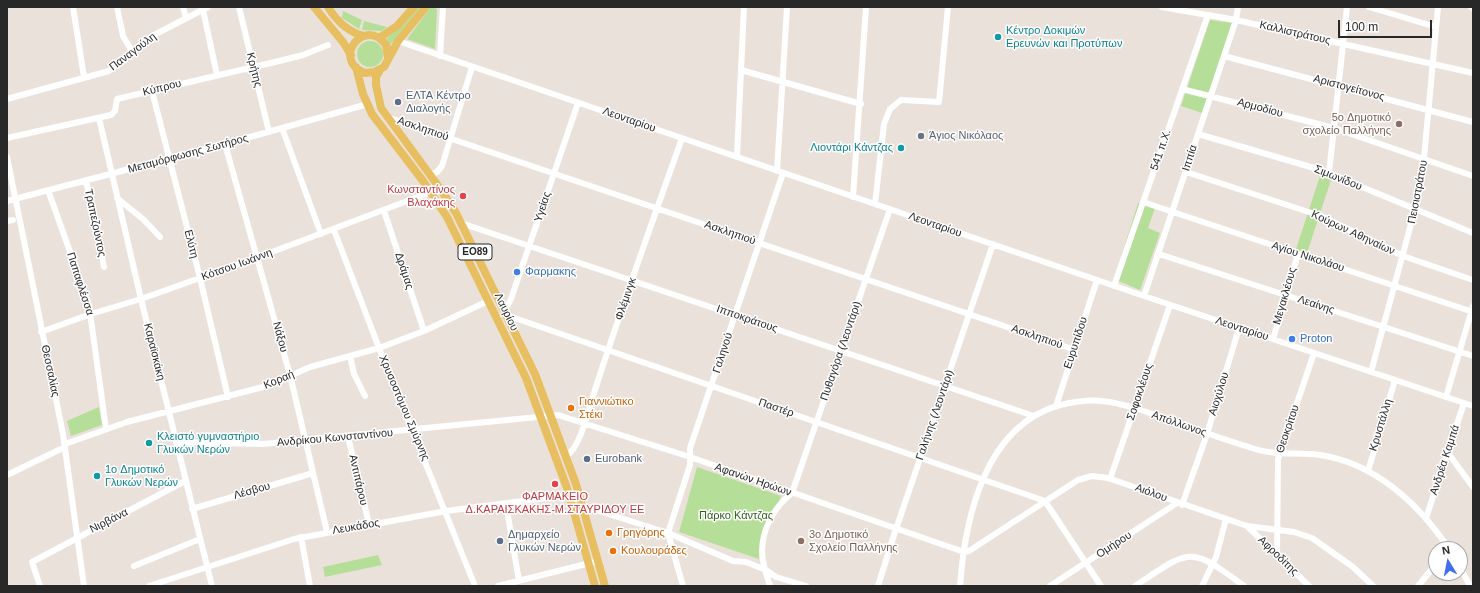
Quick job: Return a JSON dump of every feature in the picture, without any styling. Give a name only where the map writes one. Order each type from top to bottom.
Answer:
[{"type":"main road","name":"Λαυρίου","points":[[314,7],[343,42],[351,55],[352,62],[356,67],[368,104],[378,123],[431,192],[452,226],[526,378],[569,496],[595,586]]},
{"type":"main road","points":[[328,7],[348,29],[364,36],[379,38],[387,48],[388,60]]},
{"type":"main road","points":[[379,38],[397,26],[414,7]]},
{"type":"main road","name":"Λαυρίου","points":[[426,7],[398,42],[376,77],[376,95],[385,117],[430,175],[461,223],[534,374],[566,456],[605,586]]},
{"type":"main road","points":[[351,55],[354,43],[364,36]]},
{"type":"main road","points":[[356,67],[363,72],[369,73],[380,70]]},
{"type":"street","points":[[73,7],[84,77]]},
{"type":"street","points":[[117,7],[123,36],[133,52]]},
{"type":"street","points":[[183,7],[186,18]]},
{"type":"street","name":"Κρήτης","points":[[239,7],[269,132]]},
{"type":"street","points":[[737,157],[744,7]]},
{"type":"street","name":"Γαληνού","points":[[668,533],[690,465],[690,448],[760,243],[780,172],[782,82],[787,7]]},
{"type":"street","points":[[853,197],[861,104],[866,7]]},
{"type":"street","points":[[875,204],[884,124],[890,109],[901,100],[939,102],[948,7]]},
{"type":"street","name":"Καλλιστράτους","points":[[1162,7],[1236,20],[1473,73]]},
{"type":"street","name":"Ιππία","points":[[1144,296],[1236,20],[1238,7]]},
{"type":"street","points":[[1329,173],[1347,7]]},
{"type":"street","points":[[1369,7],[1436,28]]},
{"type":"street","name":"Πεισιστράτου","points":[[1371,372],[1416,210],[1430,110],[1438,7]]},
{"type":"street","points":[[206,8],[217,75]]},
{"type":"street","name":"Παναγούλη","points":[[7,99],[113,69],[152,36],[206,8]]},
{"type":"street","points":[[440,56],[442,9]]},
{"type":"street","name":"541 π.Χ.","points":[[1114,286],[1208,15]]},
{"type":"street","name":"Λεονταρίου","points":[[398,42],[1170,305],[1473,406]]},
{"type":"street","name":"Κύπρου","points":[[7,138],[114,114],[117,99],[303,55],[328,45]]},
{"type":"street","name":"Αριστογείτονος","points":[[1224,56],[1339,85],[1473,122]]},
{"type":"street","points":[[430,175],[437,172],[442,166],[472,67]]},
{"type":"street","points":[[741,70],[861,104]]},
{"type":"street","name":"Αρμοδίου","points":[[1182,89],[1211,95],[1334,128],[1473,176]]},
{"type":"street","name":"Ελύτη","points":[[152,91],[200,278],[228,397]]},
{"type":"street","name":"Υγείας","points":[[503,308],[510,302],[578,103]]},
{"type":"street","name":"Μεταμόρφωσης Σωτήρος","points":[[7,201],[225,144],[368,104]]},
{"type":"street","name":"Ασκληπιού","points":[[385,117],[1074,350]]},
{"type":"street","name":"Καραϊσκάκη","points":[[99,118],[141,299],[212,586]]},
{"type":"street","points":[[282,128],[321,234]]},
{"type":"street","name":"Σιμωνίδου","points":[[1198,134],[1329,173],[1473,233]]},
{"type":"street","name":"Φλέμινγκ","points":[[566,456],[573,451],[584,423],[682,138]]},
{"type":"street","name":"Νάξου","points":[[225,144],[290,375],[327,532]]},
{"type":"street","name":"Θεσσαλίας","points":[[7,157],[65,446],[84,586]]},
{"type":"street","name":"Κούρων Αθηναίων","points":[[1186,172],[1321,216],[1354,230],[1403,256],[1473,280]]},
{"type":"street","name":"Τραπεζούντος","points":[[86,180],[104,266]]},
{"type":"street","name":"Παπαφλέσσα","points":[[48,190],[91,314],[106,429]]},
{"type":"street","name":"Κότσου Ιωάννη","points":[[41,332],[91,314],[141,299],[334,230],[431,192]]},
{"type":"street","points":[[117,198],[144,220],[160,237]]},
{"type":"street","name":"Αγίου Νικολάου","points":[[1143,202],[1394,286],[1472,310]]},
{"type":"street","name":"Πυθαγόρα (Λεοντάρι)","points":[[792,493],[890,209]]},
{"type":"street","name":"Δράμας","points":[[384,211],[424,331]]},
{"type":"street","name":"Ιπποκράτους","points":[[461,223],[1034,416]]},
{"type":"street","name":"Χρυσοστόμου Σμύρνης","points":[[334,230],[379,348],[414,431],[475,586]]},
{"type":"street","name":"Γαλήνης (Λεοντάρι)","points":[[878,586],[993,244]]},
{"type":"street","name":"Λεαίνης","points":[[1159,254],[1473,356]]},
{"type":"street","name":"Μεγακλέους","points":[[1273,339],[1298,254]]},
{"type":"street","name":"Ευρυπίδου","points":[[1056,406],[1097,280]]},
{"type":"street","name":"Κοραή","points":[[7,475],[65,446],[106,429],[267,386],[310,367],[379,348],[424,331],[488,301]]},
{"type":"street","name":"Σοφοκλέους","points":[[1110,479],[1170,305]]},
{"type":"street","points":[[1446,397],[1472,310]]},
{"type":"street","name":"Παστέρ","points":[[506,315],[1045,501]]},
{"type":"street","name":"Αιοχύλου","points":[[1180,504],[1207,434],[1239,328]]},
{"type":"street","name":"Θεοκρίτου","points":[[1277,556],[1278,465],[1280,453],[1314,353]]},
{"type":"street","points":[[350,356],[354,374],[364,396]]},
{"type":"street","name":"Κρυστάλλη","points":[[1368,471],[1395,380]]},
{"type":"street","name":"Απόλλωνος","points":[[964,552],[972,514],[983,480],[994,458],[1007,439],[1034,416],[1056,406],[1092,400],[1134,408],[1207,434],[1264,452],[1304,453],[1327,456],[1368,471],[1402,495],[1426,518],[1443,541]]},
{"type":"street","name":"Ανδρέα Καμπά","points":[[1426,518],[1464,403]]},
{"type":"street","name":"Αφανών Ηρώων","points":[[541,417],[558,416],[584,423],[690,457],[896,530],[964,552]]},
{"type":"street","name":"Ανδρίκου Κωνσταντίνου","points":[[176,442],[263,444],[414,431],[541,417]]},
{"type":"street","name":"Αντιπάρου","points":[[348,437],[369,524]]},
{"type":"street","points":[[1448,453],[1473,487]]},
{"type":"street","name":"Λέσβου","points":[[192,509],[313,473]]},
{"type":"street","name":"Αιόλου","points":[[964,552],[969,551],[1082,478],[1097,476],[1110,479],[1247,526],[1294,532],[1312,538],[1353,567],[1373,586]]},
{"type":"street","name":"Νιρβάνα","points":[[40,586],[32,562],[185,481]]},
{"type":"street","points":[[770,586],[762,553],[764,535],[770,520],[781,502],[792,493]]},
{"type":"street","name":"Λευκάδος","points":[[150,586],[207,566],[301,537],[446,511],[569,496]]},
{"type":"street","points":[[1045,501],[1101,586]]},
{"type":"street","points":[[506,504],[520,580]]},
{"type":"street","name":"Ομήρου","points":[[1050,586],[1180,504]]},
{"type":"street","points":[[583,510],[596,510],[668,533],[733,561],[746,562],[766,570],[776,577],[806,586]]},
{"type":"street","points":[[1202,586],[1213,563],[1226,519]]},
{"type":"street","name":"Αφροδίτης","points":[[1247,526],[1309,586]]},
{"type":"street","points":[[668,533],[683,586]]},
{"type":"street","points":[[301,537],[310,586]]},
{"type":"street","points":[[134,566],[200,539]]},
{"type":"street","points":[[960,586],[964,552]]},
{"type":"street","points":[[1135,586],[1183,556],[1197,557],[1213,563],[1244,586]]},
{"type":"street","points":[[498,586],[598,561]]},
{"type":"street","points":[[1418,586],[1428,574]]},
{"type":"green space","points":[[421,7],[390,45],[386,39],[405,23],[417,9]]},
{"type":"green space","points":[[431,7],[435,7],[437,10],[435,49],[407,39]]},
{"type":"green space","points":[[343,11],[362,20],[359,29],[342,18]]},
{"type":"green space","points":[[1210,20],[1232,23],[1202,113],[1181,106]]},
{"type":"green space","points":[[364,21],[387,27],[382,31],[362,30]]},
{"type":"green space","points":[[370,41],[379,45],[383,54],[379,63],[370,67],[361,63],[357,54],[361,45]]},
{"type":"green space","points":[[1321,173],[1332,177],[1307,253],[1296,249]]},
{"type":"green space","points":[[1138,203],[1155,208],[1148,228],[1160,233],[1140,290],[1114,279]]},
{"type":"green space","points":[[99,407],[102,425],[71,436],[67,421]]},
{"type":"green space","name":"Πάρκο Κάντζας","points":[[697,467],[781,496],[759,559],[679,532]]},
{"type":"green space","points":[[378,555],[382,565],[325,577],[323,567]]},
{"type":"place","name":"Κέντρο Δοκιμών Ερευνών και Προτύπων","points":[[998,37]]},
{"type":"place","name":"ΕΛΤΑ Κέντρο Διαλογής","points":[[398,102]]},
{"type":"place","name":"5o Δημοτικό σχολείο Παλλήνης","points":[[1399,124]]},
{"type":"place","name":"Άγιος Νικόλαος","points":[[921,136]]},
{"type":"place","name":"Λιοντάρι Κάντζας","points":[[901,148]]},
{"type":"place","name":"Κωνσταντίνος Βλαχάκης","points":[[463,196]]},
{"type":"place","name":"Φαρμακης","points":[[517,272]]},
{"type":"place","name":"Proton","points":[[1292,339]]},
{"type":"place","name":"Γιαννιώτικο Στέκι","points":[[571,408]]},
{"type":"place","name":"Κλειστό γυμναστήριο Γλυκών Νερών","points":[[149,443]]},
{"type":"place","name":"Eurobank","points":[[587,459]]},
{"type":"place","name":"1ο Δημοτικό Γλυκών Νερών","points":[[97,476]]},
{"type":"place","name":"ΦΑΡΜΑΚΕΙΟ Δ.ΚΑΡΑΙΣΚΑΚΗΣ-Μ.ΣΤΑΥΡΙΔΟΥ ΕΕ","points":[[555,484]]},
{"type":"place","name":"Γρηγόρης","points":[[609,533]]},
{"type":"place","name":"Δημαρχείο Γλυκών Νερών","points":[[500,541]]},
{"type":"place","name":"3ο Δημοτικό Σχολείο Παλλήνης","points":[[801,541]]},
{"type":"place","name":"Κουλουράδες","points":[[613,551]]}]
